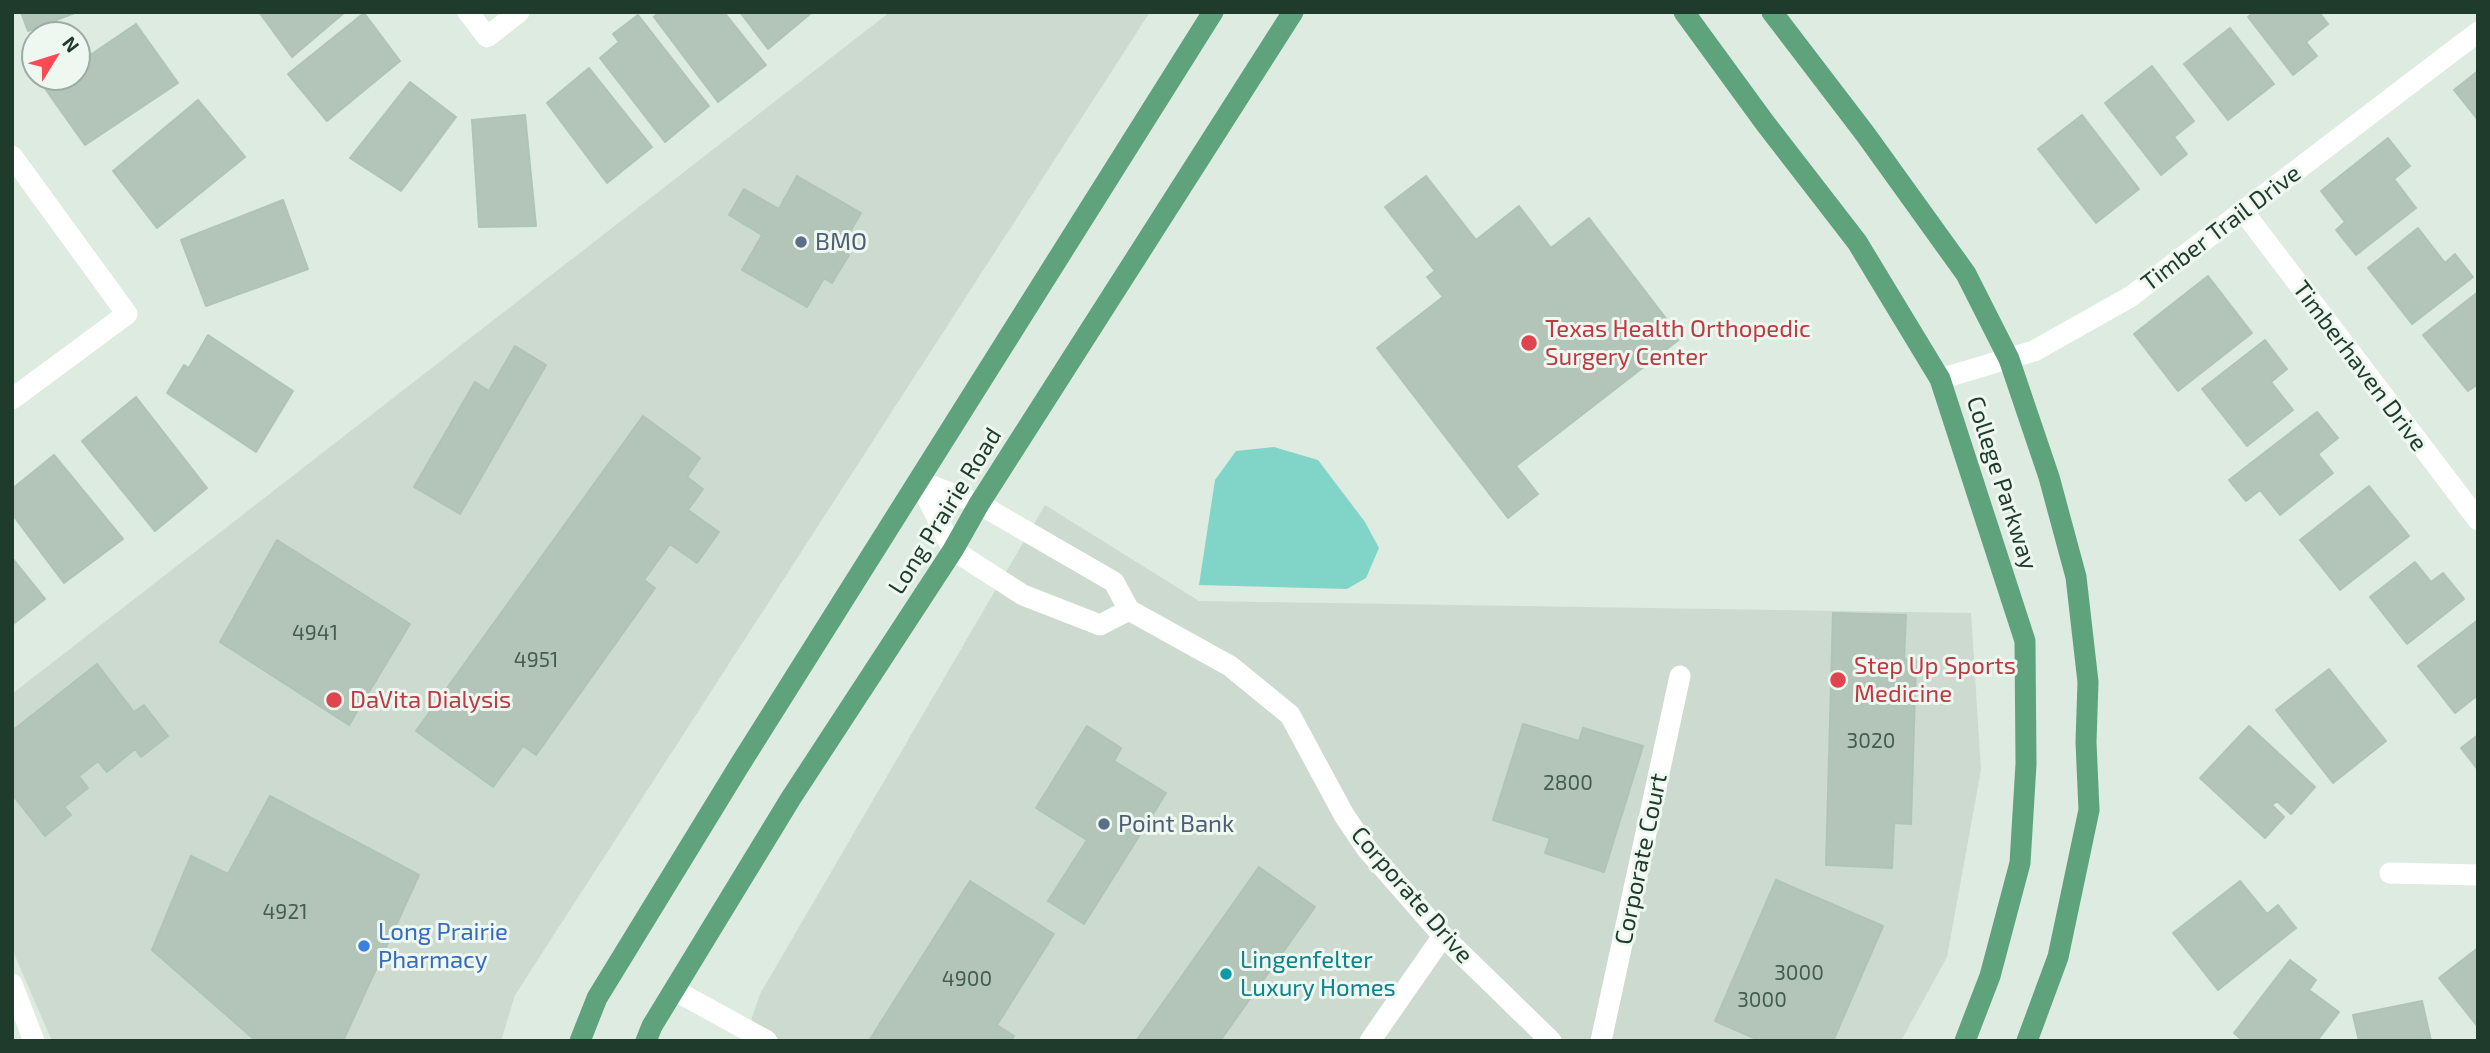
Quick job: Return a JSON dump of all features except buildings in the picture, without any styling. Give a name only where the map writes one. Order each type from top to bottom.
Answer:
[{"type":"main road","name":"Long Prairie Road","points":[[580,1041],[597,999],[624,954],[1213,12]]},
{"type":"main road","name":"Long Prairie Road","points":[[646,1041],[652,1026],[791,798],[953,550],[979,504],[1293,12]]},
{"type":"main road","name":"College Parkway","points":[[1684,12],[1857,242],[1940,379],[2025,641],[2026,764],[2020,863],[1990,975],[1965,1041]]},
{"type":"main road","name":"College Parkway","points":[[1773,12],[1966,274],[2009,359],[2049,477],[2076,577],[2088,682],[2086,742],[2089,810],[2058,957],[2027,1041]]},
{"type":"street","points":[[468,12],[487,37],[519,12]]},
{"type":"street","name":"Timber Trail Drive","points":[[1940,379],[2034,351],[2130,297],[2478,32]]},
{"type":"street","points":[[12,156],[127,314],[12,399]]},
{"type":"street","name":"Timberhaven Drive","points":[[2243,211],[2478,520]]},
{"type":"street","points":[[919,481],[953,550],[1023,595],[1100,625],[1129,610]]},
{"type":"street","name":"Corporate Drive","points":[[919,481],[979,504],[1114,582],[1129,610],[1230,666],[1290,715],[1344,815],[1367,849],[1443,936],[1550,1041]]},
{"type":"street","name":"Corporate Court","points":[[1601,1041],[1680,676]]},
{"type":"street","points":[[2390,873],[2478,875]]},
{"type":"street","points":[[1370,1041],[1443,936]]},
{"type":"street","points":[[12,984],[34,1041]]},
{"type":"street","points":[[674,990],[766,1041]]},
{"type":"shaded area","points":[[890,12],[1150,12],[515,995],[501,1041],[52,1041],[12,949],[12,694]]},
{"type":"shaded area","points":[[1045,505],[1199,601],[1971,613],[1981,770],[1947,957],[1901,1041],[744,1041],[760,994]]},
{"type":"water","points":[[1274,447],[1318,460],[1365,522],[1379,548],[1366,578],[1347,589],[1199,585],[1215,480],[1236,451]]},
{"type":"place","name":"BMO","points":[[801,242]]},
{"type":"place","name":"Texas Health Orthopedic Surgery Center","points":[[1529,343]]},
{"type":"place","name":"Step Up Sports Medicine","points":[[1838,680]]},
{"type":"place","name":"DaVita Dialysis","points":[[334,700]]},
{"type":"place","name":"Point Bank","points":[[1104,824]]},
{"type":"place","name":"Long Prairie Pharmacy","points":[[364,946]]},
{"type":"place","name":"Lingenfelter Luxury Homes","points":[[1226,974]]}]
